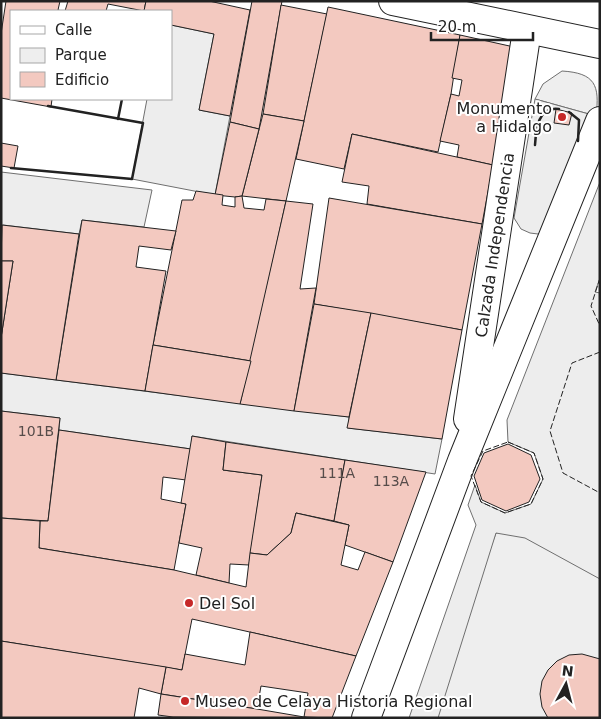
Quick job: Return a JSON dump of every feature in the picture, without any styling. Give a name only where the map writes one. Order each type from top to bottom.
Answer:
[{"type":"street","points":[[393,1],[600,44]]},
{"type":"street","name":"Calzada Independencia","points":[[462,461],[527,30]]},
{"type":"street","name":"Calzada Independencia","points":[[366,718],[462,461],[600,121]]},
{"type":"green space","points":[[562,71],[582,75],[593,83],[597,96],[596,116],[535,99],[543,84]]},
{"type":"green space","points":[[540,526],[600,556],[600,718],[429,718],[496,533]]},
{"type":"shaded area","points":[[172,25],[214,34],[199,110],[230,116],[215,195],[132,179],[147,100],[172,100]]},
{"type":"shaded area","points":[[535,99],[596,116],[545,232],[538,234],[521,229],[514,218]]},
{"type":"shaded area","points":[[1,172],[152,190],[144,227],[82,220],[79,234],[3,225],[1,231]]},
{"type":"shaded area","points":[[600,182],[600,278],[595,292],[600,293],[600,579],[525,538],[496,533],[438,718],[409,718],[476,525],[468,505],[475,485],[481,502],[505,513],[531,504],[543,479],[534,453],[508,442],[507,420]]},
{"type":"shaded area","points":[[1,373],[349,417],[348,428],[442,439],[435,474],[192,436],[191,449],[59,430],[60,418],[1,411]]},
{"type":"building","points":[[6,1],[60,1],[58,10],[10,10],[10,100],[1,98],[1,34]]},
{"type":"building","points":[[68,1],[146,1],[144,10],[108,4],[106,10],[65,10]]},
{"type":"building","points":[[146,1],[209,1],[250,10],[230,116],[199,110],[214,34],[172,25],[172,10],[144,10]]},
{"type":"building","points":[[252,1],[282,1],[259,129],[230,122]]},
{"type":"building","points":[[281,5],[327,14],[304,121],[263,114]]},
{"type":"building","points":[[328,7],[460,35],[451,94],[438,152],[352,134],[344,169],[296,159]]},
{"type":"building","points":[[460,35],[514,47],[493,165],[457,157],[459,145],[440,141],[451,94],[459,96],[462,80],[452,78]]},
{"type":"building","points":[[12,100],[52,100],[51,107]]},
{"type":"building","points":[[556,109],[572,113],[569,125],[554,123]]},
{"type":"building","points":[[263,114],[304,121],[286,201],[242,196]]},
{"type":"building","points":[[230,122],[259,129],[242,196],[235,197],[215,195]]},
{"type":"building","points":[[352,134],[493,165],[482,224],[367,204],[369,186],[342,182]]},
{"type":"building","points":[[1,143],[18,146],[14,168],[1,166]]},
{"type":"building","points":[[196,191],[223,195],[222,205],[235,207],[235,197],[242,196],[244,208],[264,210],[266,199],[286,201],[251,361],[153,345],[182,200],[193,200]]},
{"type":"building","points":[[329,198],[482,224],[462,330],[314,304]]},
{"type":"building","points":[[286,201],[313,204],[300,289],[316,288],[294,411],[240,404]]},
{"type":"building","points":[[82,220],[176,231],[171,250],[139,246],[136,267],[166,271],[145,391],[56,380]]},
{"type":"building","points":[[2,225],[79,234],[56,380],[1,373],[1,338],[13,261],[1,261]]},
{"type":"building","points":[[1,261],[13,261],[1,338]]},
{"type":"building","points":[[314,304],[371,313],[349,417],[294,411]]},
{"type":"building","points":[[371,313],[462,330],[442,439],[347,428]]},
{"type":"building","points":[[153,345],[251,361],[240,404],[145,391]]},
{"type":"building","points":[[1,411],[60,418],[48,521],[1,518]]},
{"type":"building","points":[[59,430],[191,449],[186,480],[163,477],[161,499],[186,504],[174,570],[39,548],[40,521],[48,521]]},
{"type":"building","points":[[192,436],[226,442],[223,470],[262,475],[249,565],[230,564],[229,583],[196,575],[202,548],[179,543],[186,504],[181,503]]},
{"type":"building","points":[[226,442],[345,460],[334,521],[296,513],[291,533],[267,555],[250,553],[262,475],[223,470]]},
{"type":"building","points":[[508,444],[531,455],[540,479],[529,502],[506,511],[482,500],[474,476],[484,453]]},
{"type":"building","points":[[345,460],[426,472],[393,562],[345,545],[349,525],[334,521]]},
{"type":"building","name":"Del Sol","points":[[296,513],[349,525],[341,565],[358,570],[365,552],[393,562],[356,656],[192,619],[182,670],[1,641],[1,518],[40,521],[39,548],[174,570],[246,587],[250,553],[267,555],[291,533]]},
{"type":"building","points":[[250,632],[356,656],[332,718],[304,717],[308,693],[261,686],[257,709],[161,694],[166,667],[182,670],[185,654],[245,665]]},
{"type":"building","points":[[1,641],[166,667],[161,694],[139,688],[134,718],[1,718]]},
{"type":"building","points":[[582,654],[600,659],[600,718],[548,718],[542,707],[540,694],[542,681],[548,670],[557,661],[569,655]]},
{"type":"building","name":"Museo de Celaya Historia Regional","points":[[161,694],[310,718],[173,717],[158,715]]},
{"type":"fence","points":[[600,278],[591,306],[600,326]]},
{"type":"fence","points":[[600,352],[572,363],[550,431],[563,473],[600,493]]},
{"type":"fence","points":[[508,442],[534,453],[543,479],[531,504],[505,513],[481,502],[471,476],[483,451],[508,442]]},
{"type":"wall","points":[[118,119],[122,100]]},
{"type":"wall","points":[[11,168],[132,179],[143,123],[48,106]]},
{"type":"wall","points":[[535,145],[537,126],[542,115],[552,109],[559,109]]},
{"type":"wall","points":[[569,112],[579,120],[578,141]]},
{"type":"place","name":"Monumento a Hidalgo","points":[[562,117]]},
{"type":"place","name":"Del Sol","points":[[189,603]]},
{"type":"place","name":"Museo de Celaya Historia Regional","points":[[185,701]]}]
